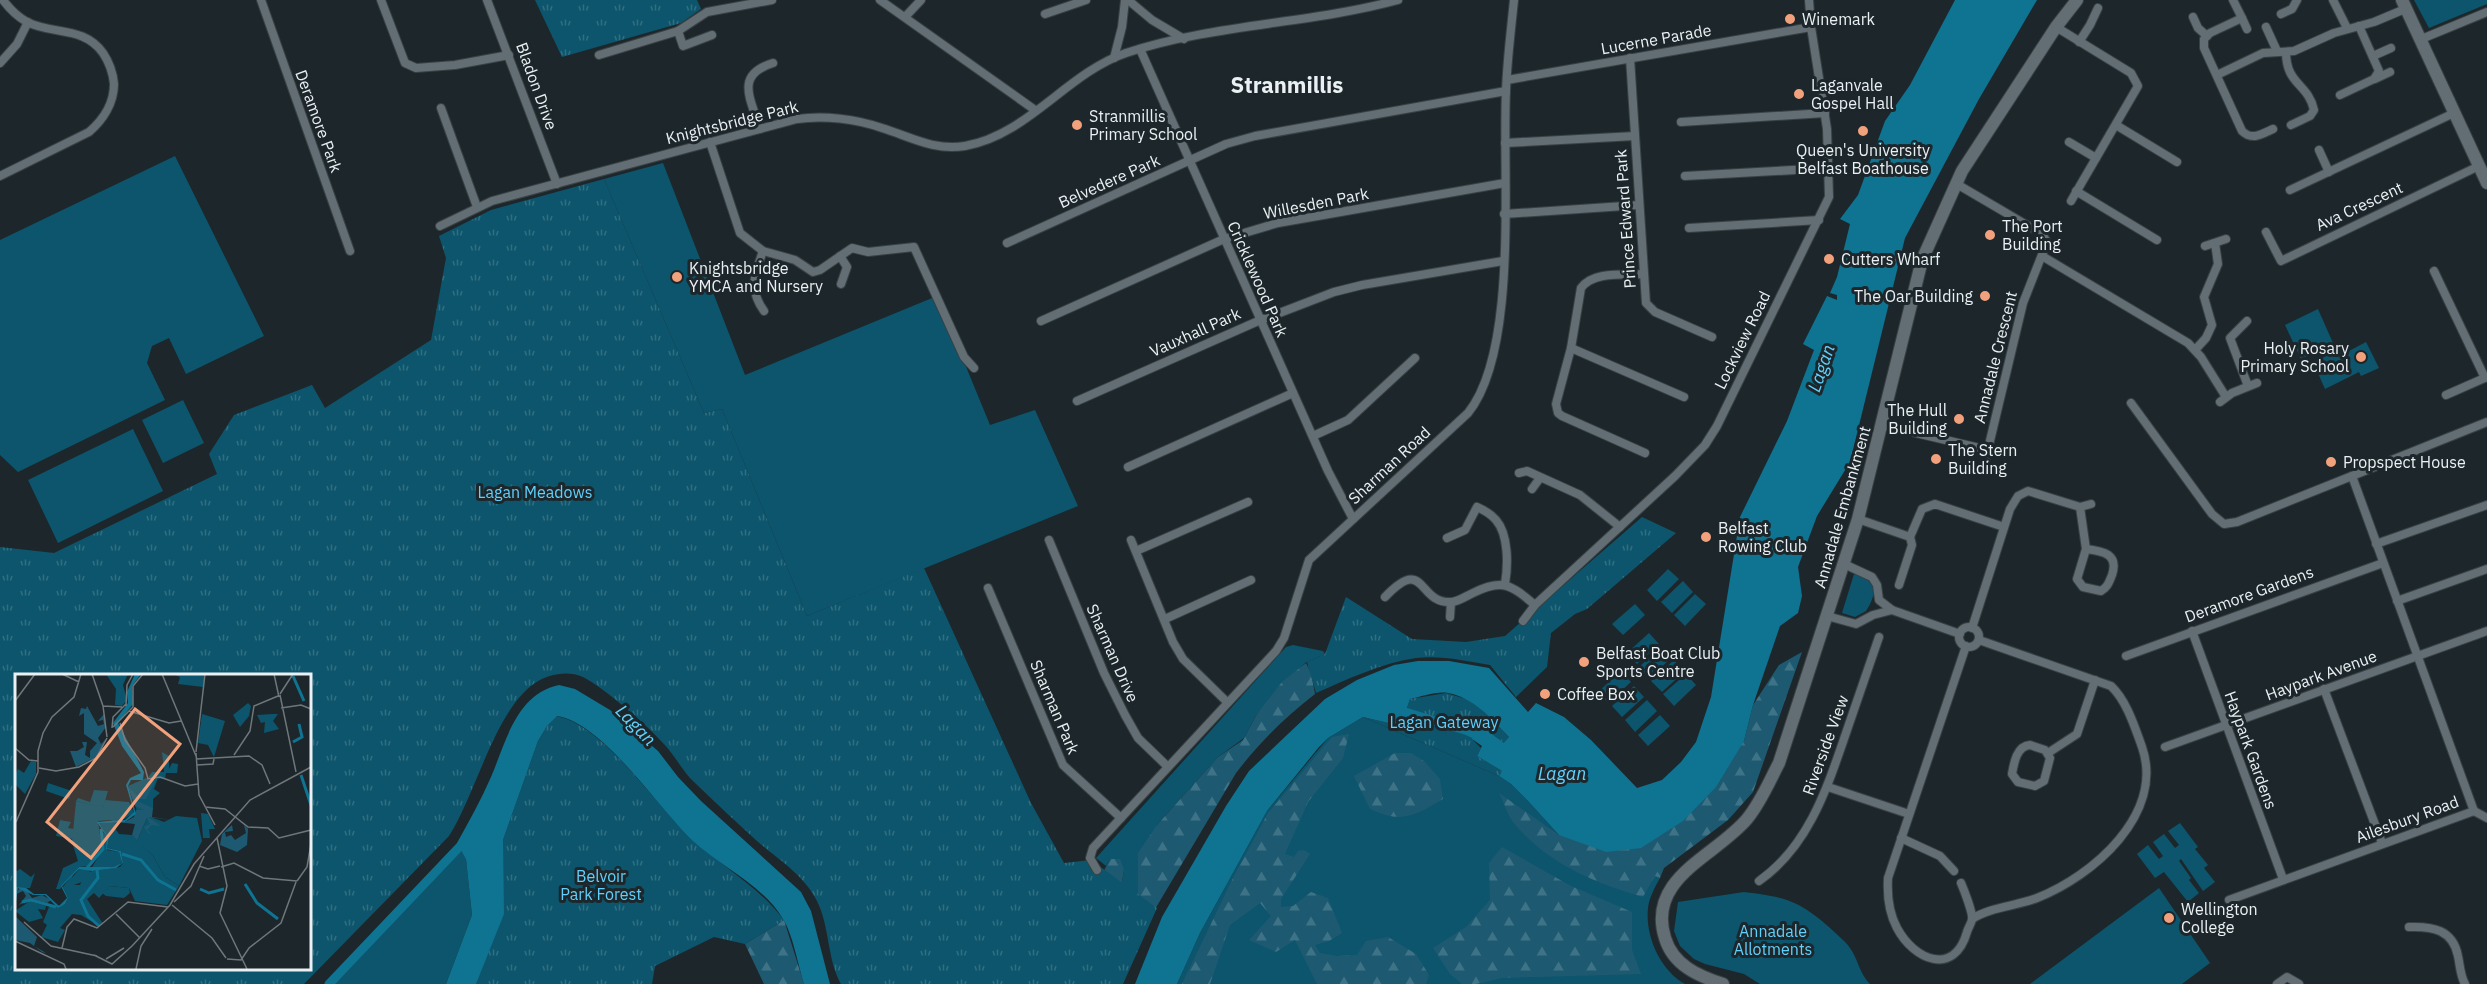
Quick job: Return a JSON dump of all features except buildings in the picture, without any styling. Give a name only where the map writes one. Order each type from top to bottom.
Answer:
[{"type":"street","points":[[0,176],[89,132],[104,114],[113,93],[114,82],[106,57],[89,39],[78,34],[28,22],[3,0]]},
{"type":"street","name":"Deramore Park","points":[[261,0],[350,251]]},
{"type":"street","points":[[381,0],[405,63],[416,68],[455,65],[509,55]]},
{"type":"street","name":"Bladon Drive","points":[[488,0],[557,184]]},
{"type":"street","points":[[599,55],[678,32],[707,12],[741,3],[772,0]]},
{"type":"street","points":[[880,0],[1035,110]]},
{"type":"street","points":[[905,17],[921,0]]},
{"type":"street","points":[[1045,14],[1086,0]]},
{"type":"street","points":[[1114,58],[1127,0],[1152,20],[1184,39]]},
{"type":"street","name":"Knightsbridge Park","points":[[440,226],[477,207],[710,142],[807,118],[837,119],[871,124],[933,146],[956,147],[994,138],[1114,58],[1140,49],[1398,0]]},
{"type":"street","name":"Sharman Road","points":[[1097,870],[1090,858],[1090,853],[1167,766],[1281,645],[1309,560],[1476,402],[1489,374],[1495,352],[1503,261],[1506,91],[1514,0]]},
{"type":"street","name":"Lockview Road","points":[[1523,621],[1535,605],[1696,456],[1711,437],[1819,220],[1829,197],[1830,168],[1825,113],[1811,27],[1809,0]]},
{"type":"street","name":"Annadale Embankment","points":[[1723,984],[1688,969],[1667,946],[1662,930],[1663,900],[1677,879],[1732,835],[1761,800],[1779,763],[1858,519],[1922,260],[1955,183],[2056,27],[2077,0]]},
{"type":"street","points":[[2233,0],[2247,29]]},
{"type":"street","points":[[2281,14],[2292,9],[2297,0]]},
{"type":"street","points":[[2333,0],[2347,28]]},
{"type":"street","points":[[2217,75],[2263,53],[2282,51],[2347,28],[2359,26],[2403,4],[2487,183]]},
{"type":"street","points":[[2079,42],[2098,8]]},
{"type":"street","points":[[2419,40],[2487,12]]},
{"type":"street","points":[[2193,17],[2198,28],[2207,36]]},
{"type":"street","points":[[2242,18],[2207,36],[2204,39],[2204,48],[2245,134],[2254,136],[2273,129]]},
{"type":"street","points":[[0,63],[17,44],[28,22]]},
{"type":"street","points":[[2359,26],[2379,71],[2374,79]]},
{"type":"street","name":"Lucerne Parade","points":[[1507,80],[1811,27]]},
{"type":"street","points":[[2056,27],[2131,73],[2138,82],[2137,91],[2071,201]]},
{"type":"street","points":[[2266,27],[2282,51],[2296,84],[2306,90],[2314,110],[2310,116],[2291,124]]},
{"type":"street","points":[[678,32],[683,46],[712,35]]},
{"type":"street","points":[[2373,56],[2391,48]]},
{"type":"street","name":"Cricklewood Park","points":[[1140,49],[1293,393],[1343,503],[1353,519]]},
{"type":"street","name":"Prince Edward Park","points":[[1630,58],[1645,297],[1650,309],[1712,337]]},
{"type":"street","points":[[760,129],[747,85],[751,74],[758,68],[772,63]]},
{"type":"street","points":[[2340,95],[2390,72]]},
{"type":"street","name":"Belvedere Park","points":[[1007,243],[1226,144],[1255,136],[1506,91]]},
{"type":"street","points":[[441,108],[477,207]]},
{"type":"street","points":[[1681,122],[1825,113]]},
{"type":"street","points":[[2290,190],[2454,113]]},
{"type":"street","points":[[2116,125],[2177,162]]},
{"type":"street","points":[[1505,143],[1635,136]]},
{"type":"street","points":[[710,142],[740,233],[763,251],[795,260],[813,272],[820,270],[852,248],[868,252],[914,247],[964,357],[974,368]]},
{"type":"street","points":[[2069,142],[2096,158]]},
{"type":"street","points":[[2319,150],[2329,172]]},
{"type":"street","name":"Ava Crescent","points":[[2266,232],[2281,261],[2479,166]]},
{"type":"street","points":[[1685,176],[1830,168]]},
{"type":"street","name":"Willesden Park","points":[[1041,321],[1224,238],[1278,223],[1505,183]]},
{"type":"street","name":"Annadale Crescent","points":[[1955,183],[2046,238],[2047,245],[2023,303],[1983,470]]},
{"type":"street","points":[[2076,192],[2157,240]]},
{"type":"street","points":[[1504,214],[1639,205]]},
{"type":"street","points":[[1689,228],[1819,220]]},
{"type":"street","points":[[2205,246],[2226,239]]},
{"type":"street","points":[[2195,350],[2206,338],[2211,325],[2204,297],[2218,264],[2215,243]]},
{"type":"street","points":[[763,251],[753,282],[755,295],[764,310]]},
{"type":"street","points":[[840,256],[847,267],[841,284]]},
{"type":"street","points":[[2042,256],[2180,338],[2195,350],[2223,400],[2257,383]]},
{"type":"street","name":"Vauxhall Park","points":[[1077,401],[1260,320],[1345,289],[1503,261]]},
{"type":"street","points":[[2434,271],[2486,377],[2446,395]]},
{"type":"street","points":[[1644,274],[1595,277],[1583,284],[1571,348],[1556,404],[1558,413],[1568,420],[1645,453]]},
{"type":"street","points":[[2247,321],[2230,338],[2248,387]]},
{"type":"street","points":[[1571,348],[1684,397]]},
{"type":"street","points":[[1313,436],[1348,420],[1415,358]]},
{"type":"street","points":[[1128,467],[1293,393]]},
{"type":"street","points":[[2131,403],[2212,514],[2224,524],[2236,522],[2487,422]]},
{"type":"street","name":"Annadale Crescent","points":[[1882,425],[1988,450]]},
{"type":"street","points":[[1520,473],[1527,471],[1580,495],[1620,527]]},
{"type":"street","name":"Ailesbury Road","points":[[2229,900],[2474,811],[2352,476]]},
{"type":"street","points":[[1532,489],[1540,478]]},
{"type":"street","points":[[1972,628],[2010,509],[2018,496],[2025,491],[2080,507],[2091,504]]},
{"type":"street","points":[[1136,551],[1248,502]]},
{"type":"street","points":[[1899,585],[1912,545],[1910,537],[1920,512],[1930,504],[2004,527]]},
{"type":"street","points":[[2376,544],[2487,505]]},
{"type":"street","points":[[1447,538],[1465,530],[1477,507],[1491,515],[1497,520],[1503,537],[1507,563],[1505,584]]},
{"type":"street","points":[[2080,507],[2086,549],[2077,579],[2083,587],[2101,591],[2108,585],[2114,567],[2113,560],[2109,555],[2086,549]]},
{"type":"street","points":[[1858,519],[1910,537]]},
{"type":"street","name":"Sharman Drive","points":[[1049,540],[1104,673],[1125,716],[1138,738],[1167,766]]},
{"type":"street","points":[[1131,540],[1183,659],[1227,702]]},
{"type":"street","name":"Deramore Gardens","points":[[2126,656],[2383,563]]},
{"type":"street","points":[[1844,564],[1872,577],[1877,585],[1880,600],[1892,610],[1960,634]]},
{"type":"street","points":[[2397,601],[2487,568]]},
{"type":"street","points":[[1385,597],[1401,582],[1411,579],[1420,583],[1436,598],[1451,602],[1489,585],[1505,584],[1535,605]]},
{"type":"street","points":[[1165,619],[1251,580]]},
{"type":"street","name":"Sharman Park","points":[[988,588],[1063,765],[1120,818]]},
{"type":"street","points":[[1450,617],[1451,602]]},
{"type":"street","points":[[1827,616],[1857,624],[1873,615],[1892,610]]},
{"type":"street","points":[[1972,628],[1977,631],[1978,639],[1972,646],[1966,646],[1960,640],[1960,634],[1964,629],[1972,628]]},
{"type":"street","name":"Haypark Gardens","points":[[2192,631],[2283,879]]},
{"type":"street","name":"Haypark Avenue","points":[[2165,747],[2487,632]]},
{"type":"street","name":"Riverside View","points":[[1759,881],[1779,866],[1815,814],[1828,787],[1879,637]]},
{"type":"street","points":[[1972,919],[1984,913],[2026,902],[2065,884],[2103,857],[2126,829],[2144,790],[2147,776],[2146,763],[2124,704],[2115,690],[2095,680],[1978,639]]},
{"type":"street","points":[[1961,884],[1972,919],[1960,948],[1946,958],[1938,960],[1926,957],[1908,942],[1894,920],[1888,891],[1888,878],[1966,646]]},
{"type":"street","points":[[2048,753],[2077,734],[2095,680]]},
{"type":"street","points":[[2324,690],[2382,843]]},
{"type":"street","points":[[2030,745],[2048,753],[2050,761],[2041,784],[2032,786],[2018,782],[2013,777],[2019,751],[2024,746],[2030,745]]},
{"type":"street","points":[[1828,787],[1909,814]]},
{"type":"street","points":[[2474,811],[2487,818]]},
{"type":"street","points":[[1901,838],[1940,856],[1954,871]]},
{"type":"street","points":[[2409,927],[2432,926],[2445,934],[2456,946],[2462,983]]},
{"type":"street","points":[[2277,984],[2287,977],[2299,984]]},
{"type":"green space","points":[[535,0],[697,0],[701,9],[681,23],[562,57]]},
{"type":"green space","points":[[2414,0],[2487,0],[2487,4],[2429,28]]},
{"type":"green space","points":[[175,156],[264,336],[186,374],[169,338],[152,346],[147,363],[165,400],[18,472],[0,455],[0,240]]},
{"type":"green space","points":[[663,163],[745,375],[937,296],[990,425],[1035,410],[1078,506],[807,616],[722,409],[704,413],[604,179]]},
{"type":"green space","name":"Lagan Meadows","points":[[604,179],[704,413],[722,409],[807,616],[924,568],[1031,803],[1064,863],[1091,860],[1157,908],[1123,984],[841,984],[833,964],[821,911],[806,884],[694,782],[656,735],[636,717],[592,682],[577,675],[565,673],[540,680],[521,696],[508,712],[497,732],[449,836],[304,984],[0,984],[0,547],[54,553],[217,474],[209,454],[234,415],[312,385],[325,408],[431,340],[446,258],[439,236],[491,210]]},
{"type":"green space","points":[[2318,309],[2333,343],[2301,359],[2285,325]]},
{"type":"green space","points":[[2366,342],[2379,368],[2361,376],[2359,372],[2325,389],[2313,362],[2347,346],[2349,351]]},
{"type":"green space","points":[[183,400],[204,443],[163,463],[142,420]]},
{"type":"green space","points":[[133,429],[163,491],[58,543],[28,480]]},
{"type":"green space","points":[[1642,517],[1676,533],[1587,609],[1575,614],[1551,633],[1547,667],[1516,697],[1490,665],[1434,657],[1416,658],[1391,664],[1365,672],[1316,693],[1307,662],[1325,654],[1346,597],[1412,639],[1466,642],[1505,636]]},
{"type":"green space","points":[[1668,569],[1679,579],[1657,601],[1647,590]]},
{"type":"green space","points":[[1854,574],[1869,578],[1874,585],[1872,599],[1866,611],[1855,617],[1842,613]]},
{"type":"green space","points":[[1683,581],[1693,592],[1672,613],[1661,602]]},
{"type":"green space","points":[[1695,594],[1706,604],[1685,626],[1674,615]]},
{"type":"green space","points":[[1635,604],[1645,615],[1623,635],[1612,624]]},
{"type":"green space","points":[[1649,633],[1659,644],[1637,664],[1627,653]]},
{"type":"green space","points":[[1293,645],[1323,651],[1325,654],[1305,663],[1257,714],[1244,738],[1218,757],[1157,825],[1138,899],[1119,898],[1124,870],[1110,859],[1106,866],[1096,858],[1286,647]]},
{"type":"green space","points":[[1661,647],[1671,658],[1649,679],[1639,667]]},
{"type":"green space","points":[[1802,652],[1753,792],[1728,820],[1664,868],[1660,878],[1655,876],[1643,897],[1572,870],[1540,849],[1511,819],[1499,793],[1559,835],[1744,741],[1753,705],[1779,665]]},
{"type":"green space","points":[[1674,660],[1684,672],[1662,692],[1651,681]]},
{"type":"green space","points":[[1306,663],[1311,673],[1315,694],[1273,731],[1236,773],[1139,936],[1097,884],[1110,859],[1120,859],[1124,870],[1119,898],[1138,900],[1138,853],[1157,825],[1218,757],[1243,740],[1257,714],[1282,682]]},
{"type":"green space","points":[[1621,671],[1631,682],[1608,703],[1598,692]]},
{"type":"green space","points":[[1686,674],[1696,685],[1674,706],[1663,694]]},
{"type":"green space","points":[[1634,686],[1644,697],[1622,717],[1612,706]]},
{"type":"green space","name":"Lagan Gateway","points":[[1446,693],[1470,700],[1509,737],[1505,744],[1484,728],[1473,725],[1473,740],[1481,748],[1477,756],[1502,771],[1499,776],[1363,717],[1401,726],[1410,699]]},
{"type":"green space","points":[[1647,700],[1657,711],[1635,732],[1625,720]]},
{"type":"green space","points":[[1660,715],[1670,726],[1648,746],[1638,735]]},
{"type":"green space","name":"Belvoir Park Forest","points":[[556,716],[574,722],[593,734],[630,770],[694,841],[764,898],[784,920],[745,944],[714,937],[655,966],[652,984],[476,984],[503,859],[503,840],[538,741]]},
{"type":"green space","points":[[1363,717],[1499,776],[1511,784],[1559,835],[1606,852],[1660,878],[1649,904],[1649,930],[1656,951],[1668,970],[1685,984],[1177,984],[1200,933],[1267,811],[1328,738]]},
{"type":"green space","points":[[1349,734],[1343,758],[1308,802],[1285,854],[1294,857],[1298,851],[1304,850],[1310,854],[1281,899],[1281,907],[1293,906],[1311,892],[1328,898],[1342,933],[1329,941],[1315,945],[1320,953],[1337,956],[1357,955],[1366,941],[1388,937],[1416,954],[1429,975],[1426,984],[1317,984],[1295,940],[1276,952],[1249,940],[1271,916],[1260,903],[1230,925],[1210,984],[1182,984],[1234,876],[1268,813],[1332,737]]},
{"type":"green space","points":[[1395,753],[1411,753],[1424,761],[1440,779],[1443,799],[1408,816],[1391,816],[1370,809],[1354,776]]},
{"type":"green space","points":[[2180,823],[2198,847],[2195,849],[2208,865],[2204,868],[2215,882],[2203,891],[2181,859],[2179,861],[2191,878],[2189,880],[2199,893],[2188,902],[2164,872],[2155,878],[2137,854],[2148,845],[2159,859],[2163,856],[2153,842],[2164,834],[2175,848],[2179,845],[2168,831]]},
{"type":"green space","points":[[469,839],[466,859],[472,915],[446,984],[334,984]]},
{"type":"green space","points":[[1502,847],[1571,886],[1632,912],[1632,950],[1641,974],[1502,978],[1476,984],[1462,984],[1450,974],[1433,948],[1466,927],[1490,900],[1489,863]]},
{"type":"green space","points":[[2159,888],[2210,963],[2182,984],[2030,984]]},
{"type":"green space","name":"Annadale Allotments","points":[[1744,892],[1781,898],[1808,911],[1847,945],[1870,984],[1760,984],[1744,974],[1694,959],[1680,946],[1674,931],[1678,902]]},
{"type":"green space","points":[[784,920],[804,984],[764,984],[745,944]]},
{"type":"water","name":"Lagan","points":[[1955,0],[2037,0],[1979,99],[1905,238],[1850,462],[1817,516],[1798,567],[1802,596],[1798,613],[1780,626],[1753,705],[1744,741],[1716,787],[1683,821],[1641,848],[1606,852],[1559,835],[1511,784],[1499,776],[1502,771],[1477,756],[1482,746],[1472,739],[1473,724],[1484,728],[1504,743],[1509,737],[1482,710],[1466,699],[1448,693],[1434,693],[1410,699],[1401,726],[1363,717],[1328,738],[1319,747],[1267,811],[1200,933],[1177,984],[1135,984],[1162,917],[1226,806],[1249,771],[1325,699],[1357,680],[1394,665],[1418,661],[1449,661],[1489,668],[1528,712],[1536,703],[1564,717],[1591,740],[1637,788],[1662,780],[1681,762],[1696,742],[1711,697],[1740,517],[1787,421],[1814,350],[1803,344],[1827,296],[1837,300],[1837,295],[1830,293],[1837,277],[1850,224],[1840,219],[1858,195],[1885,121],[1910,85]]},
{"type":"water","name":"Lagan","points":[[559,685],[575,689],[610,710],[658,751],[701,801],[801,892],[811,911],[830,984],[804,984],[790,933],[775,907],[753,886],[693,841],[629,769],[593,734],[575,722],[557,716],[547,726],[538,741],[503,840],[504,914],[476,984],[446,984],[472,915],[466,859],[457,843],[487,786],[514,721],[532,698],[544,690]]},
{"type":"waterway","points":[[1395,709],[1481,737]]},
{"type":"waterway","points":[[329,984],[466,840]]},
{"type":"place","name":"Winemark","points":[[1790,19]]},
{"type":"place","name":"Laganvale Gospel Hall","points":[[1799,94]]},
{"type":"place","name":"Stranmillis Primary School","points":[[1077,125]]},
{"type":"place","name":"Queen's University Belfast Boathouse","points":[[1863,131]]},
{"type":"place","name":"The Port Building","points":[[1990,235]]},
{"type":"place","name":"Cutters Wharf","points":[[1829,259]]},
{"type":"place","name":"Knightsbridge YMCA and Nursery","points":[[677,277]]},
{"type":"place","name":"The Oar Building","points":[[1985,296]]},
{"type":"place","name":"Holy Rosary Primary School","points":[[2361,357]]},
{"type":"place","name":"The Hull Building","points":[[1959,419]]},
{"type":"place","name":"The Stern Building","points":[[1936,459]]},
{"type":"place","name":"Propspect House","points":[[2331,462]]},
{"type":"place","name":"Belfast Rowing Club","points":[[1706,537]]},
{"type":"place","name":"Belfast Boat Club Sports Centre","points":[[1584,662]]},
{"type":"place","name":"Coffee Box","points":[[1545,694]]},
{"type":"place","name":"Wellington College","points":[[2169,918]]},
{"type":"district","name":"Stranmillis","points":[[1287,84]]}]
